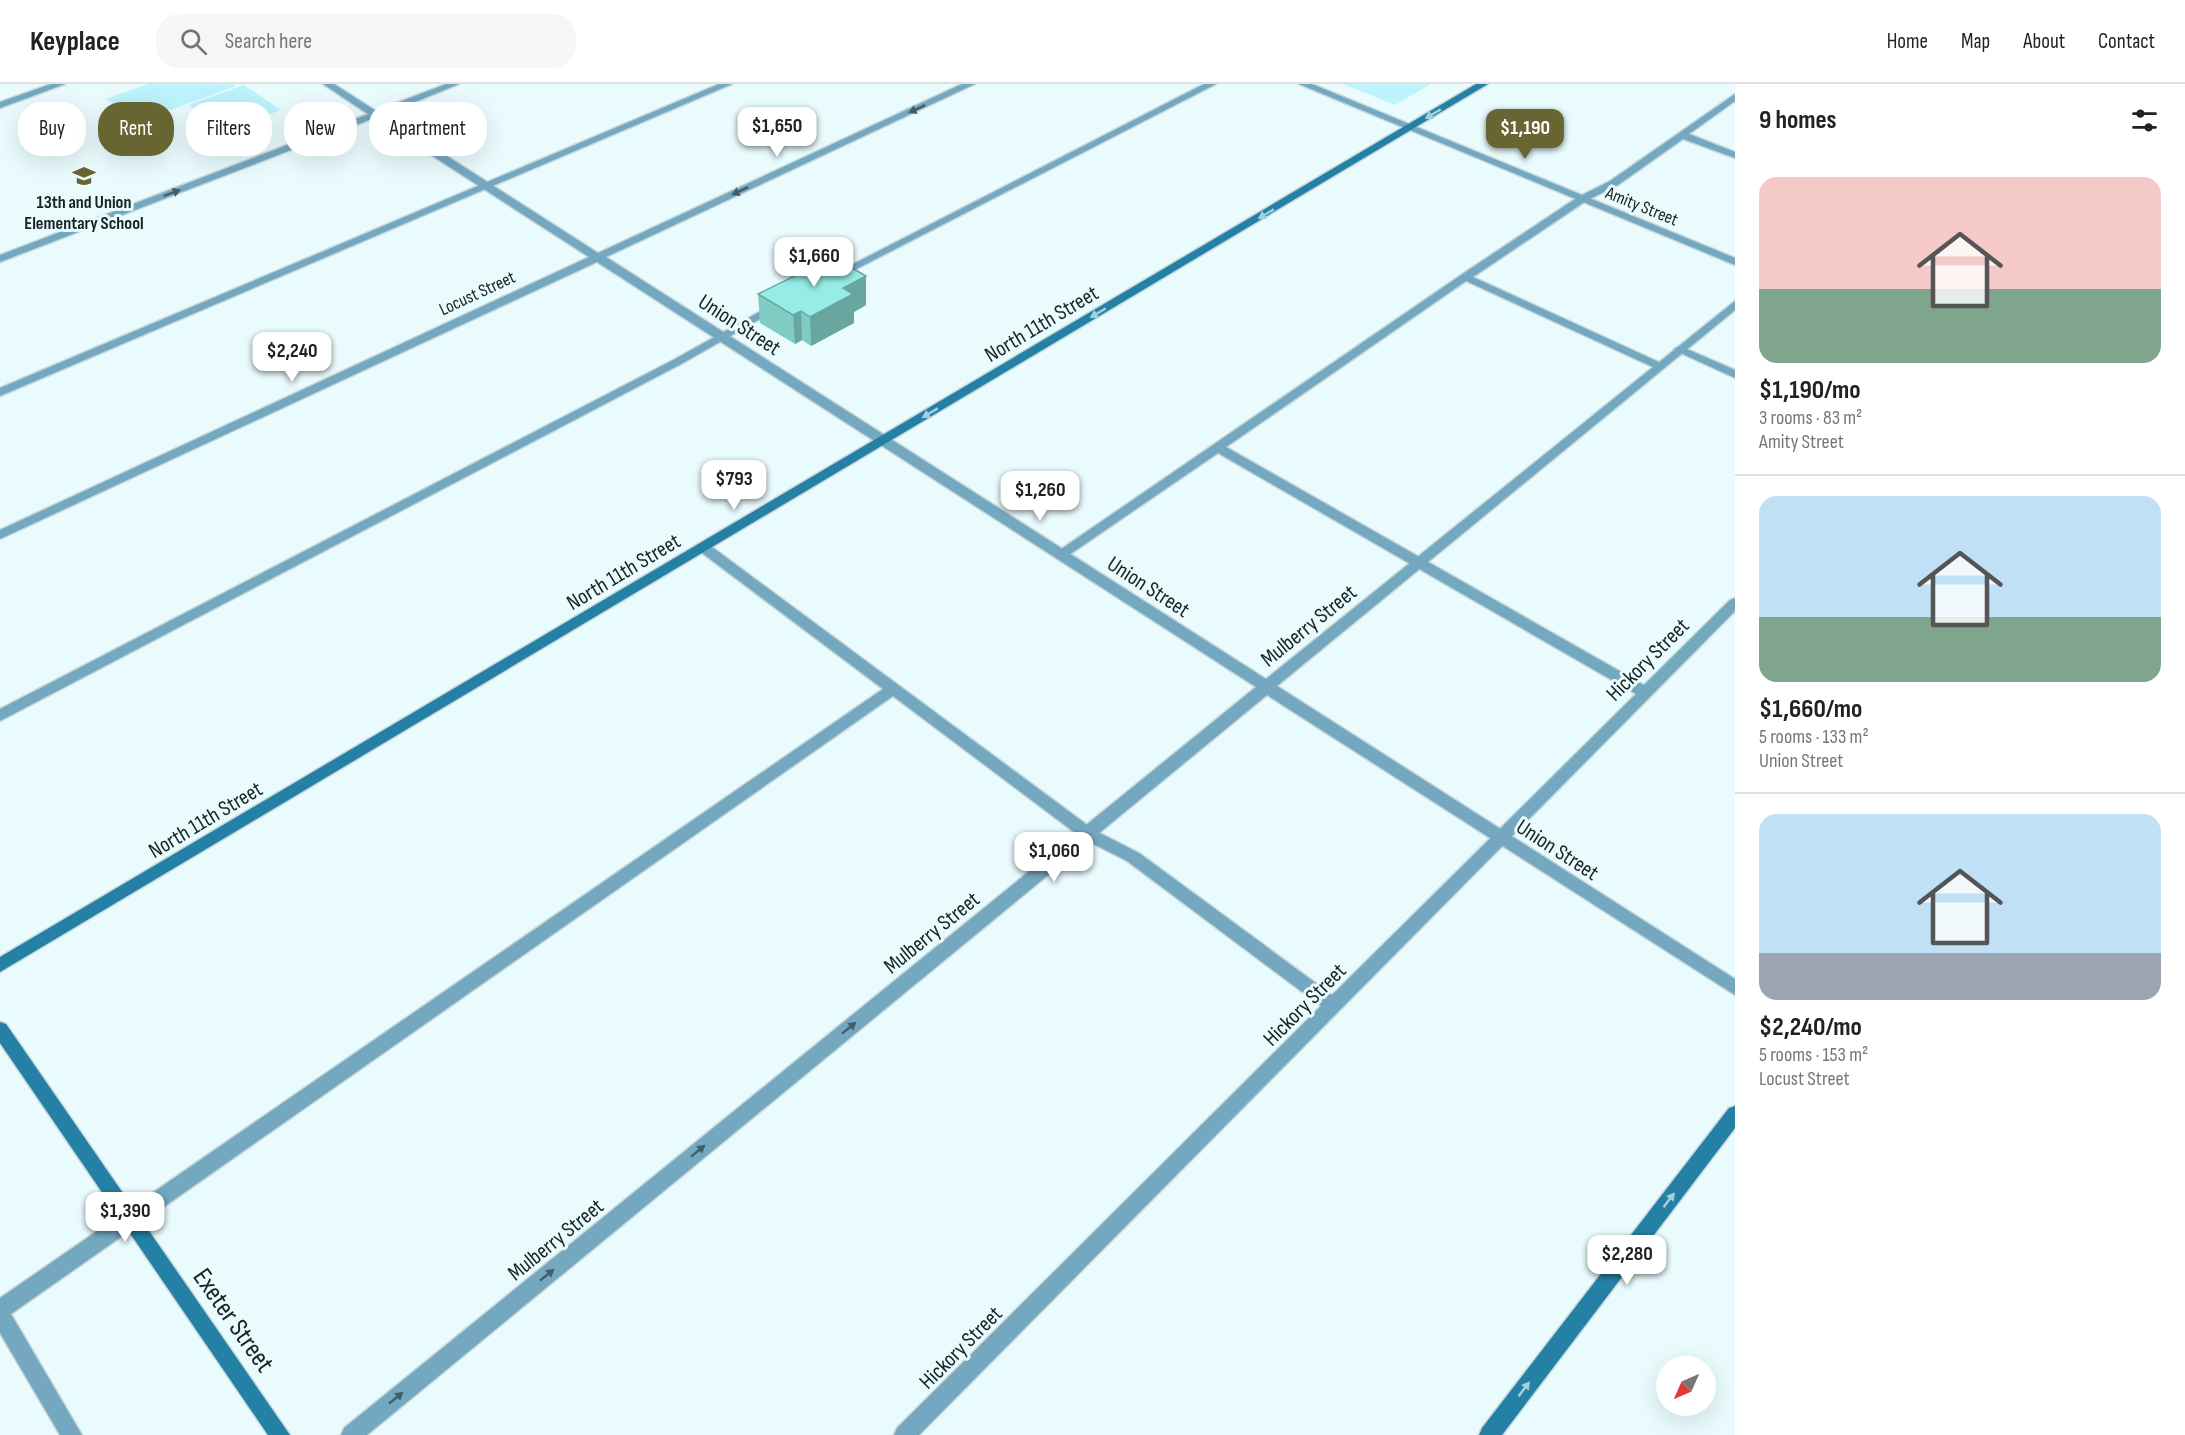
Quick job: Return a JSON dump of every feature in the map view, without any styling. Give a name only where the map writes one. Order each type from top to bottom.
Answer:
[{"type":"street","points":[[0,105],[60,84]]},
{"type":"street","name":"Union Street","points":[[328,84],[369,110]]},
{"type":"street","points":[[407,102],[454,84]]},
{"type":"street","points":[[0,392],[727,84]]},
{"type":"street","name":"Locust Street","points":[[0,536],[970,84]]},
{"type":"street","points":[[822,283],[1211,84]]},
{"type":"street","name":"Amity Street","points":[[1304,84],[1735,262]]},
{"type":"street","name":"North 11th Street","points":[[0,965],[1483,84]]},
{"type":"street","points":[[1060,554],[1465,277],[1582,199],[1614,183],[1735,98]]},
{"type":"street","points":[[0,259],[369,116]]},
{"type":"street","points":[[1682,135],[1735,155]]},
{"type":"street","name":"Union Street","points":[[440,156],[1735,988]]},
{"type":"street","points":[[1465,277],[1659,366]]},
{"type":"street","points":[[0,716],[679,362],[790,299]]},
{"type":"street","name":"Mulberry Street","points":[[351,1435],[1735,304]]},
{"type":"street","points":[[1680,349],[1735,374]]},
{"type":"street","points":[[1217,447],[1646,693]]},
{"type":"street","points":[[703,547],[1088,834],[1133,856],[1334,1006]]},
{"type":"street","name":"Hickory Street","points":[[904,1435],[1735,603]]},
{"type":"street","points":[[0,1310],[894,689]]},
{"type":"street","name":"Exeter Street","points":[[0,1029],[280,1435]]},
{"type":"street","points":[[1489,1435],[1735,1114]]},
{"type":"street","points":[[0,1314],[72,1435]]},
{"type":"shaded area","points":[[148,84],[233,84],[236,86],[192,102],[186,102],[186,104],[174,109],[174,102],[110,102],[106,99]]},
{"type":"shaded area","points":[[1343,84],[1431,84],[1395,105]]},
{"type":"shaded area","points":[[244,85],[269,102],[197,102]]},
{"type":"shaded area","points":[[272,104],[281,110],[272,113]]},
{"type":"building","points":[[833,257],[866,276],[843,288],[853,294],[810,317],[801,311],[793,315],[758,294]]},
{"type":"place","name":"13th and Union Elementary School","points":[[84,176]]}]
